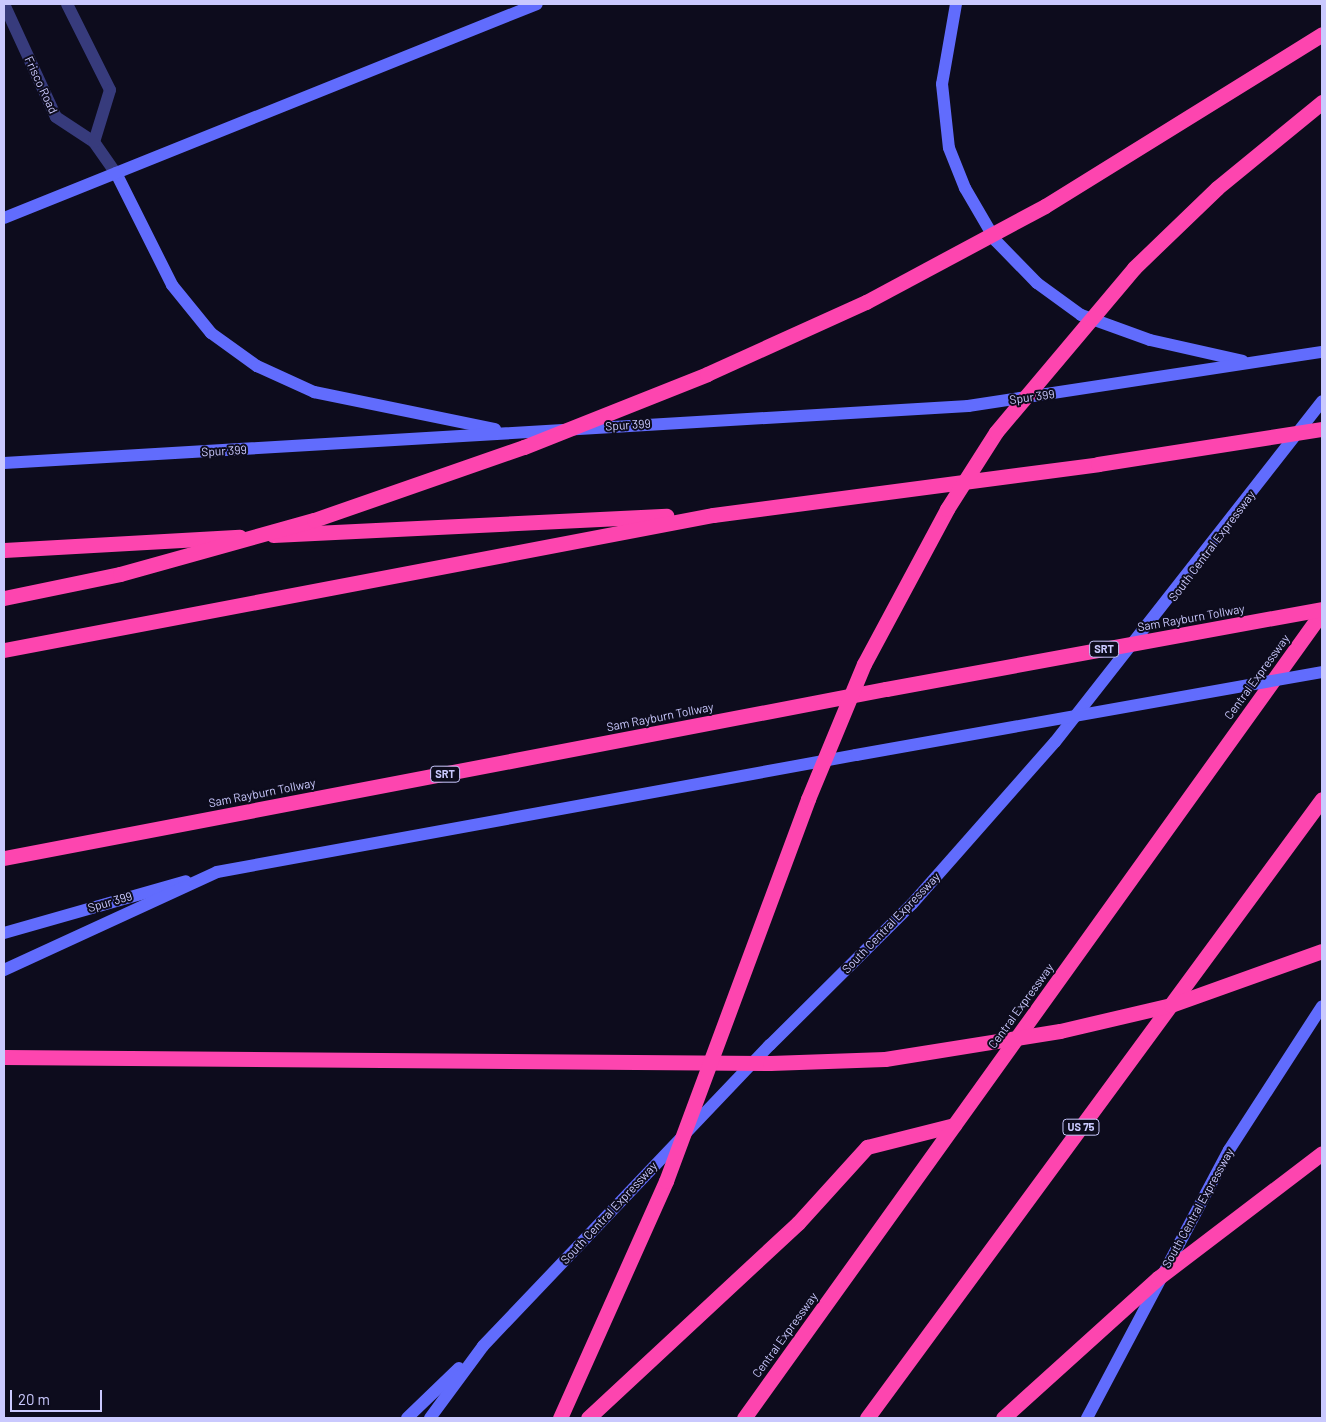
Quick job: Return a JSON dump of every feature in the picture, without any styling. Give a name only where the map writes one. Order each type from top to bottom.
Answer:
[{"type":"highway","points":[[4,598],[120,574],[314,520],[524,447],[707,374],[866,302],[1045,206],[1322,34]]},
{"type":"highway","points":[[560,1418],[666,1181],[808,799],[864,664],[947,509],[996,432],[1134,268],[1217,188],[1322,102]]},
{"type":"highway","points":[[4,650],[713,515],[1098,464],[1322,429]]},
{"type":"highway","points":[[4,550],[552,519],[713,515]]},
{"type":"highway","name":"Sam Rayburn Tollway","points":[[4,858],[886,689],[1322,610]]},
{"type":"highway","name":"Central Expressway","points":[[744,1418],[1322,610]]},
{"type":"highway","name":"US 75","points":[[867,1418],[1322,799]]},
{"type":"highway","points":[[4,1057],[770,1063],[885,1059],[1060,1031],[1170,1005],[1322,951]]},
{"type":"highway","points":[[588,1418],[798,1223],[868,1147],[954,1125]]},
{"type":"highway","points":[[1003,1418],[1158,1278],[1322,1153]]},
{"type":"main road","points":[[4,218],[537,4]]},
{"type":"main road","points":[[956,4],[942,84],[949,148],[965,188],[996,241],[1036,283],[1081,315],[1178,347],[1250,363]]},
{"type":"main road","points":[[116,173],[172,285],[211,333],[257,366],[314,392],[515,433]]},
{"type":"main road","name":"Spur 399","points":[[4,463],[968,406],[1157,380],[1322,352]]},
{"type":"main road","name":"South Central Expressway","points":[[430,1418],[483,1346],[925,889],[1055,742],[1322,401]]},
{"type":"main road","points":[[4,970],[217,872],[1322,672]]},
{"type":"main road","name":"Spur 399","points":[[4,933],[217,872]]},
{"type":"main road","name":"South Central Expressway","points":[[1086,1418],[1229,1150],[1322,1006]]},
{"type":"main road","points":[[407,1418],[483,1346]]},
{"type":"street","name":"Frisco Road","points":[[4,4],[56,117],[94,142],[116,173]]},
{"type":"street","points":[[68,4],[110,90],[94,142]]}]
